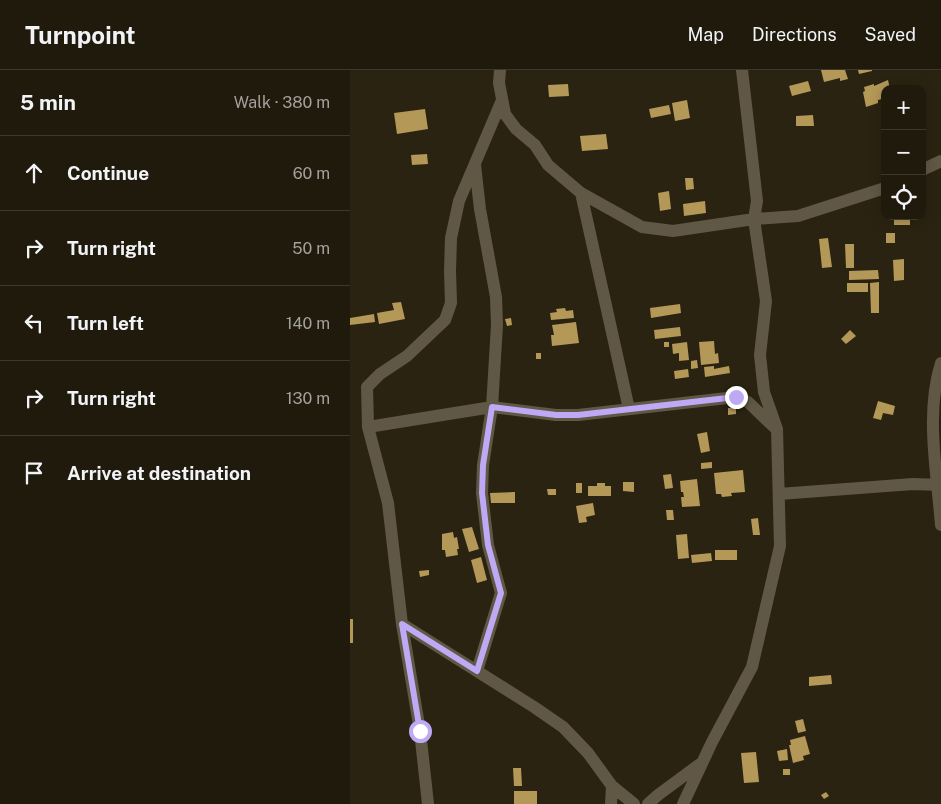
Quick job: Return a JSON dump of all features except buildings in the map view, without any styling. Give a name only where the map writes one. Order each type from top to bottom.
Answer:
[{"type":"street","points":[[500,70],[505,114],[516,129],[536,145],[548,165],[581,193],[642,226],[673,231],[754,219],[798,216],[881,189]]},
{"type":"street","points":[[683,804],[702,762],[752,668],[780,546],[777,429],[764,392],[760,355],[766,301],[754,219],[757,201],[742,70]]},
{"type":"street","points":[[428,804],[420,731],[402,624],[388,503],[368,427],[367,386],[380,374],[407,356],[444,320],[451,303],[451,238],[459,201],[502,100]]},
{"type":"street","points":[[926,168],[941,161]]},
{"type":"street","points":[[475,165],[480,209],[496,297],[497,325],[492,407],[483,465],[482,493],[488,545],[501,593],[477,671]]},
{"type":"street","points":[[581,193],[629,409]]},
{"type":"street","points":[[941,363],[932,412],[941,525]]},
{"type":"street","points":[[368,427],[492,407],[556,415],[578,415],[736,397],[748,402],[777,429]]},
{"type":"street","points":[[779,494],[913,484],[939,485]]},
{"type":"street","points":[[402,624],[562,727],[588,753],[612,786],[634,804]]},
{"type":"street","points":[[648,804],[702,762]]},
{"type":"street","points":[[612,786],[612,804]]},
{"type":"route","points":[[420,731],[402,624],[477,671],[501,593],[488,545],[482,493],[483,465],[492,407],[556,415],[578,415],[736,397]]}]
